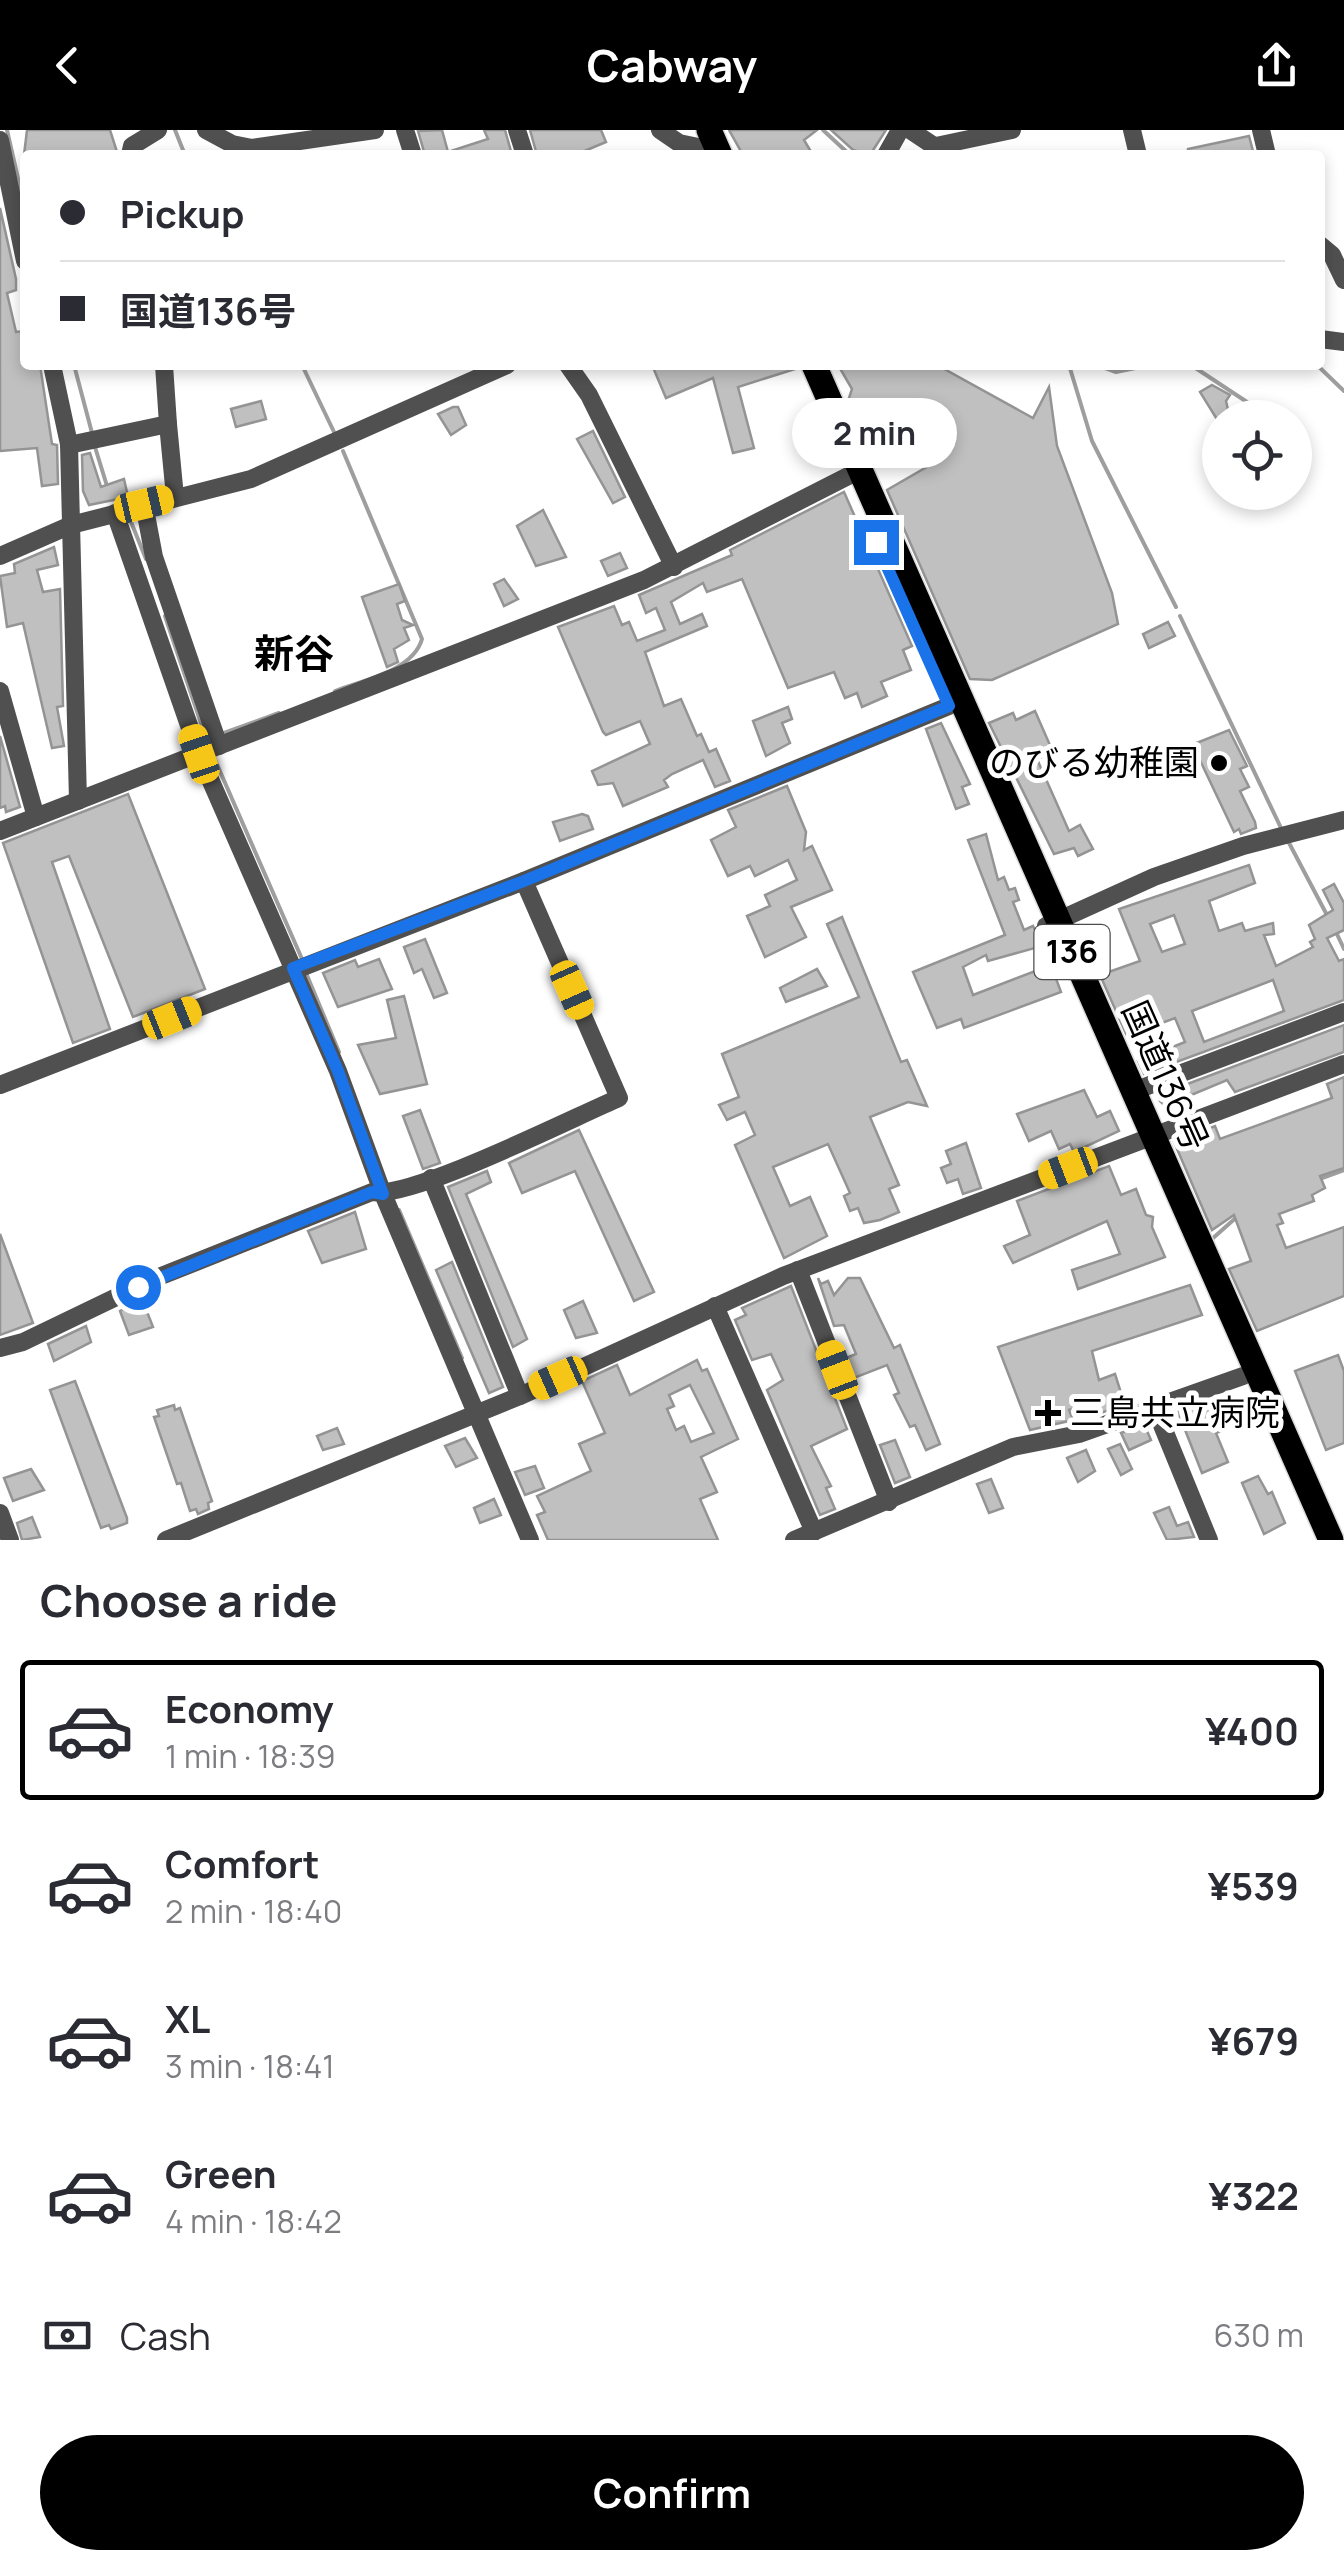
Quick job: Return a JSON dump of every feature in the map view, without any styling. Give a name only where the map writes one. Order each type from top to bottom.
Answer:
[{"type":"highway","name":"国道136号","points":[[801,370],[854,473],[1147,1137],[1331,1540]]},
{"type":"highway","name":"国道136号","points":[[816,370],[949,706],[1134,1092],[1147,1137],[1243,1376],[1316,1540]]},
{"type":"street","points":[[131,150],[158,130]]},
{"type":"street","points":[[206,130],[232,144],[252,148],[372,130]]},
{"type":"street","points":[[660,130],[679,143],[707,144]]},
{"type":"street","points":[[910,130],[940,150]]},
{"type":"street","points":[[944,150],[1012,130]]},
{"type":"street","points":[[0,140],[20,237]]},
{"type":"street","points":[[1325,249],[1344,280]]},
{"type":"street","points":[[53,370],[69,445],[78,801]]},
{"type":"street","points":[[164,370],[176,497]]},
{"type":"street","points":[[0,556],[71,525],[252,479],[496,370]]},
{"type":"street","points":[[571,370],[589,396],[674,566]]},
{"type":"street","points":[[69,445],[168,424]]},
{"type":"street","points":[[0,831],[674,566],[854,473]]},
{"type":"street","points":[[127,509],[154,557],[219,746]]},
{"type":"street","points":[[127,509],[199,754],[338,1071],[383,1194],[479,1412],[530,1540]]},
{"type":"street","points":[[0,692],[36,817]]},
{"type":"street","points":[[0,1085],[524,881],[949,706]]},
{"type":"street","points":[[1052,924],[1181,868],[1344,820]]},
{"type":"street","points":[[0,1348],[23,1342],[156,1278],[210,1261],[372,1192],[383,1194],[432,1178],[619,1098],[524,881]]},
{"type":"street","points":[[1134,1092],[1344,1012]]},
{"type":"street","points":[[166,1540],[520,1396],[798,1270],[1344,1064]]},
{"type":"street","points":[[432,1178],[520,1396]]},
{"type":"street","points":[[798,1270],[889,1502]]},
{"type":"street","points":[[714,1306],[814,1532]]},
{"type":"street","points":[[794,1540],[1013,1447],[1079,1434],[1243,1376]]},
{"type":"street","points":[[1154,1408],[1209,1540]]},
{"type":"street","points":[[0,1513],[10,1540]]},
{"type":"building","points":[[27,130],[110,130],[116,150],[25,150]]},
{"type":"building","points":[[442,130],[447,150],[424,150],[418,131]]},
{"type":"building","points":[[484,130],[505,130],[511,150],[454,150],[488,139]]},
{"type":"building","points":[[530,130],[601,130],[606,142],[587,150],[536,150]]},
{"type":"building","points":[[729,130],[817,130],[804,140],[810,150],[740,150]]},
{"type":"building","points":[[831,130],[886,130],[873,150],[853,150]]},
{"type":"building","points":[[1249,136],[1253,150],[1188,150]]},
{"type":"building","points":[[0,208],[16,279],[16,290],[7,293],[16,332],[20,332],[20,370],[41,370],[52,444],[57,445],[58,484],[42,486],[37,448],[0,451]]},
{"type":"building","points":[[654,370],[792,370],[738,387],[754,448],[733,453],[713,378],[666,398]]},
{"type":"building","points":[[841,370],[946,370],[1033,418],[1049,387],[1057,446],[1112,593],[1118,624],[992,680],[970,679],[887,490],[937,461],[873,458],[848,401],[852,389]]},
{"type":"building","points":[[1212,385],[1230,395],[1227,400],[1205,400],[1200,392]]},
{"type":"building","points":[[261,401],[266,419],[236,427],[231,409]]},
{"type":"building","points":[[458,407],[466,425],[451,435],[438,414]]},
{"type":"building","points":[[593,431],[625,497],[613,503],[577,439]]},
{"type":"building","points":[[90,453],[101,487],[124,479],[128,497],[89,505],[83,491],[82,455]]},
{"type":"building","points":[[844,492],[912,646],[903,650],[911,670],[881,682],[887,696],[862,707],[857,693],[845,698],[834,672],[788,688],[742,579],[707,592],[703,583],[671,602],[680,624],[702,614],[707,626],[645,652],[664,706],[681,699],[697,736],[701,734],[709,752],[716,749],[730,781],[715,787],[703,760],[664,780],[668,787],[623,806],[613,783],[598,785],[592,771],[650,744],[640,721],[606,735],[603,732],[558,627],[614,606],[622,625],[629,622],[637,641],[665,630],[656,608],[646,613],[639,595],[732,555],[730,550]]},
{"type":"building","points":[[543,510],[566,557],[536,566],[517,526]]},
{"type":"building","points":[[54,547],[58,565],[37,570],[43,592],[60,589],[63,706],[57,707],[64,746],[52,748],[23,623],[7,627],[0,576],[15,573],[14,564]]},
{"type":"building","points":[[620,553],[627,568],[608,576],[601,561]]},
{"type":"building","points":[[504,579],[518,599],[504,606],[494,584]]},
{"type":"building","points":[[399,584],[405,601],[397,604],[402,620],[413,625],[404,628],[409,640],[394,649],[398,662],[387,667],[362,597]]},
{"type":"building","points":[[1168,622],[1175,636],[1149,648],[1143,634]]},
{"type":"building","points":[[788,707],[792,719],[782,723],[790,743],[766,756],[753,721]]},
{"type":"building","points":[[1035,711],[1053,752],[1037,759],[1069,831],[1080,825],[1093,849],[1078,856],[1074,848],[1054,854],[989,723],[1013,713],[1016,720]]},
{"type":"building","points":[[941,723],[970,784],[962,787],[969,804],[956,809],[926,729]]},
{"type":"building","points":[[1229,730],[1247,766],[1240,769],[1249,787],[1240,791],[1256,828],[1241,834],[1239,829],[1234,832],[1197,754],[1189,757],[1184,748]]},
{"type":"building","points":[[0,736],[20,807],[6,812],[5,806],[0,808]]},
{"type":"building","points":[[787,786],[806,832],[804,850],[812,846],[832,890],[791,907],[806,937],[765,957],[747,916],[770,906],[765,895],[797,880],[788,860],[755,876],[750,866],[728,876],[711,840],[736,827],[728,810]]},
{"type":"building","points":[[128,794],[205,989],[133,1017],[69,856],[52,862],[110,1029],[73,1043],[3,843]]},
{"type":"building","points":[[588,816],[593,829],[560,841],[553,822]]},
{"type":"building","points":[[986,834],[998,880],[1004,877],[1009,890],[1015,888],[1019,900],[1013,902],[1024,930],[1033,926],[1042,946],[988,961],[986,955],[963,967],[973,995],[1051,965],[1061,992],[964,1028],[961,1019],[937,1028],[913,972],[1005,935],[968,840]]},
{"type":"building","points":[[1249,865],[1255,883],[1209,901],[1219,931],[1242,923],[1245,931],[1273,923],[1274,934],[1264,935],[1276,966],[1313,947],[1310,942],[1315,939],[1309,925],[1333,910],[1323,890],[1334,884],[1344,903],[1344,930],[1327,938],[1339,961],[1344,959],[1344,1000],[1144,1074],[1138,1061],[1185,1042],[1175,1018],[1127,1036],[1100,975],[1140,961],[1119,909]],"holes":[[[1174,915],[1185,944],[1162,952],[1150,924]],[[1273,980],[1284,1011],[1204,1042],[1192,1011]]]},
{"type":"building","points":[[842,917],[901,1062],[907,1060],[927,1106],[908,1102],[870,1117],[899,1185],[889,1189],[899,1212],[880,1220],[864,1223],[858,1208],[850,1211],[844,1196],[850,1193],[828,1144],[773,1167],[790,1206],[810,1197],[827,1236],[784,1258],[735,1145],[755,1135],[745,1112],[727,1120],[719,1105],[739,1097],[722,1054],[859,997],[827,924]]},
{"type":"building","points":[[425,939],[447,993],[434,998],[422,969],[414,973],[404,947]]},
{"type":"building","points":[[379,959],[392,989],[338,1007],[323,973],[355,960],[358,967]]},
{"type":"building","points":[[817,969],[827,986],[786,1002],[780,988]]},
{"type":"building","points":[[404,996],[427,1084],[380,1094],[358,1045],[396,1038],[387,1000]]},
{"type":"building","points":[[1344,1025],[1344,1052],[1235,1092],[1227,1080],[1165,1106],[1160,1101],[1158,1095]]},
{"type":"building","points":[[1344,1077],[1344,1168],[1320,1176],[1325,1188],[1312,1195],[1314,1201],[1279,1214],[1283,1223],[1277,1225],[1286,1248],[1344,1227],[1344,1296],[1257,1331],[1229,1269],[1251,1261],[1234,1215],[1212,1230],[1174,1142],[1215,1126],[1220,1139],[1332,1098],[1327,1084]]},
{"type":"building","points":[[1084,1090],[1097,1117],[1110,1111],[1119,1131],[1074,1152],[1070,1144],[1059,1149],[1051,1131],[1029,1141],[1017,1114]]},
{"type":"building","points":[[420,1110],[440,1163],[423,1169],[403,1116]]},
{"type":"building","points":[[579,1130],[654,1292],[634,1301],[575,1171],[522,1193],[509,1163]]},
{"type":"building","points":[[966,1143],[981,1188],[963,1194],[958,1179],[947,1183],[941,1168],[951,1164],[946,1151]]},
{"type":"building","points":[[1109,1166],[1121,1195],[1136,1189],[1146,1215],[1153,1217],[1152,1227],[1165,1257],[1078,1289],[1072,1270],[1120,1254],[1107,1221],[1013,1263],[1004,1246],[1030,1235],[1017,1201]]},
{"type":"building","points":[[487,1171],[491,1182],[466,1194],[527,1339],[513,1347],[448,1187]]},
{"type":"building","points":[[355,1212],[366,1249],[322,1263],[308,1231]]},
{"type":"building","points":[[0,1234],[33,1323],[0,1335]]},
{"type":"building","points":[[452,1262],[503,1387],[489,1393],[436,1270]]},
{"type":"building","points":[[818,1278],[821,1284],[828,1281],[834,1295],[848,1278],[860,1278],[894,1348],[900,1345],[940,1444],[926,1450],[915,1425],[910,1427],[894,1395],[899,1393],[887,1365],[854,1378],[846,1358],[856,1354],[844,1325],[834,1326]]},
{"type":"building","points":[[1190,1285],[1202,1315],[1092,1351],[1099,1380],[1115,1374],[1122,1396],[1115,1398],[1118,1407],[1092,1416],[1086,1403],[1069,1410],[1073,1420],[1030,1430],[998,1347]]},
{"type":"building","points":[[791,1286],[847,1429],[811,1446],[831,1486],[826,1488],[835,1509],[820,1515],[767,1390],[783,1380],[771,1354],[752,1360],[735,1320],[746,1315],[742,1308]]},
{"type":"building","points":[[142,1299],[153,1327],[129,1335],[120,1311]]},
{"type":"building","points":[[583,1301],[597,1333],[576,1338],[564,1310]]},
{"type":"building","points":[[86,1326],[91,1342],[54,1361],[48,1344]]},
{"type":"building","points":[[1338,1355],[1344,1371],[1344,1443],[1326,1450],[1295,1371]]},
{"type":"building","points":[[697,1360],[702,1371],[707,1369],[738,1439],[701,1457],[717,1492],[700,1499],[718,1540],[548,1540],[537,1515],[545,1512],[537,1496],[591,1471],[579,1444],[605,1433],[582,1381],[617,1365],[630,1395]],"holes":[[[690,1385],[714,1433],[691,1442],[684,1426],[676,1430],[667,1409],[674,1406],[669,1395]]]},
{"type":"building","points":[[75,1381],[127,1518],[127,1523],[111,1529],[109,1525],[101,1528],[50,1390]]},
{"type":"building","points":[[1225,1396],[1234,1418],[1224,1421],[1227,1429],[1216,1433],[1228,1462],[1202,1473],[1178,1412]]},
{"type":"building","points":[[174,1405],[175,1410],[180,1408],[212,1501],[208,1503],[209,1509],[198,1514],[196,1509],[190,1511],[181,1483],[177,1484],[154,1417],[159,1416],[157,1410]]},
{"type":"building","points":[[1144,1424],[1151,1440],[1129,1450],[1121,1433]]},
{"type":"building","points":[[337,1428],[344,1444],[323,1450],[317,1436]]},
{"type":"building","points":[[465,1438],[477,1458],[456,1467],[445,1446]]},
{"type":"building","points":[[895,1440],[910,1477],[895,1483],[880,1445]]},
{"type":"building","points":[[1120,1444],[1132,1469],[1121,1475],[1108,1449]]},
{"type":"building","points":[[1086,1450],[1095,1471],[1078,1482],[1067,1458]]},
{"type":"building","points":[[535,1466],[544,1488],[525,1495],[515,1472]]},
{"type":"building","points":[[31,1469],[44,1490],[13,1501],[4,1478]]},
{"type":"building","points":[[1258,1476],[1268,1494],[1272,1492],[1285,1523],[1264,1534],[1242,1483]]},
{"type":"building","points":[[991,1479],[1003,1508],[989,1513],[977,1484]]},
{"type":"building","points":[[494,1499],[501,1515],[480,1523],[474,1508]]},
{"type":"building","points":[[1169,1507],[1177,1526],[1188,1522],[1194,1537],[1167,1540],[1154,1513]]},
{"type":"building","points":[[32,1517],[40,1537],[22,1540],[17,1523]]},
{"type":"waterway","points":[[7,130],[20,187]]},
{"type":"waterway","points":[[175,130],[183,150]]},
{"type":"waterway","points":[[823,130],[845,150]]},
{"type":"waterway","points":[[75,370],[92,433]]},
{"type":"waterway","points":[[304,370],[334,432]]},
{"type":"waterway","points":[[1071,370],[1092,441],[1176,607]]},
{"type":"waterway","points":[[1111,370],[1126,370]]},
{"type":"waterway","points":[[1199,370],[1244,400]]},
{"type":"waterway","points":[[1322,370],[1344,391]]},
{"type":"waterway","points":[[95,447],[107,486]]},
{"type":"waterway","points":[[335,691],[398,667],[417,650],[422,639],[343,451]]},
{"type":"waterway","points":[[129,517],[146,559]]},
{"type":"waterway","points":[[165,616],[208,744]]},
{"type":"waterway","points":[[1180,616],[1281,828]]},
{"type":"waterway","points":[[224,733],[279,713]]},
{"type":"waterway","points":[[212,753],[302,959]]},
{"type":"waterway","points":[[1288,841],[1328,917]]},
{"type":"waterway","points":[[1335,930],[1344,949]]},
{"type":"waterway","points":[[306,973],[339,1052]]},
{"type":"waterway","points":[[1320,1179],[1344,1170]]},
{"type":"waterway","points":[[399,1210],[462,1358]]},
{"type":"waterway","points":[[1212,1239],[1239,1215]]},
{"type":"place","name":"のびる幼稚園","points":[[1219,763]]},
{"type":"place","name":"三島共立病院","points":[[1048,1413]]},
{"type":"district","name":"新谷","points":[[294,654]]},
{"type":"route","points":[[138,1287],[372,1192],[383,1194],[338,1071],[293,968],[524,881],[949,706],[876,542]]}]
